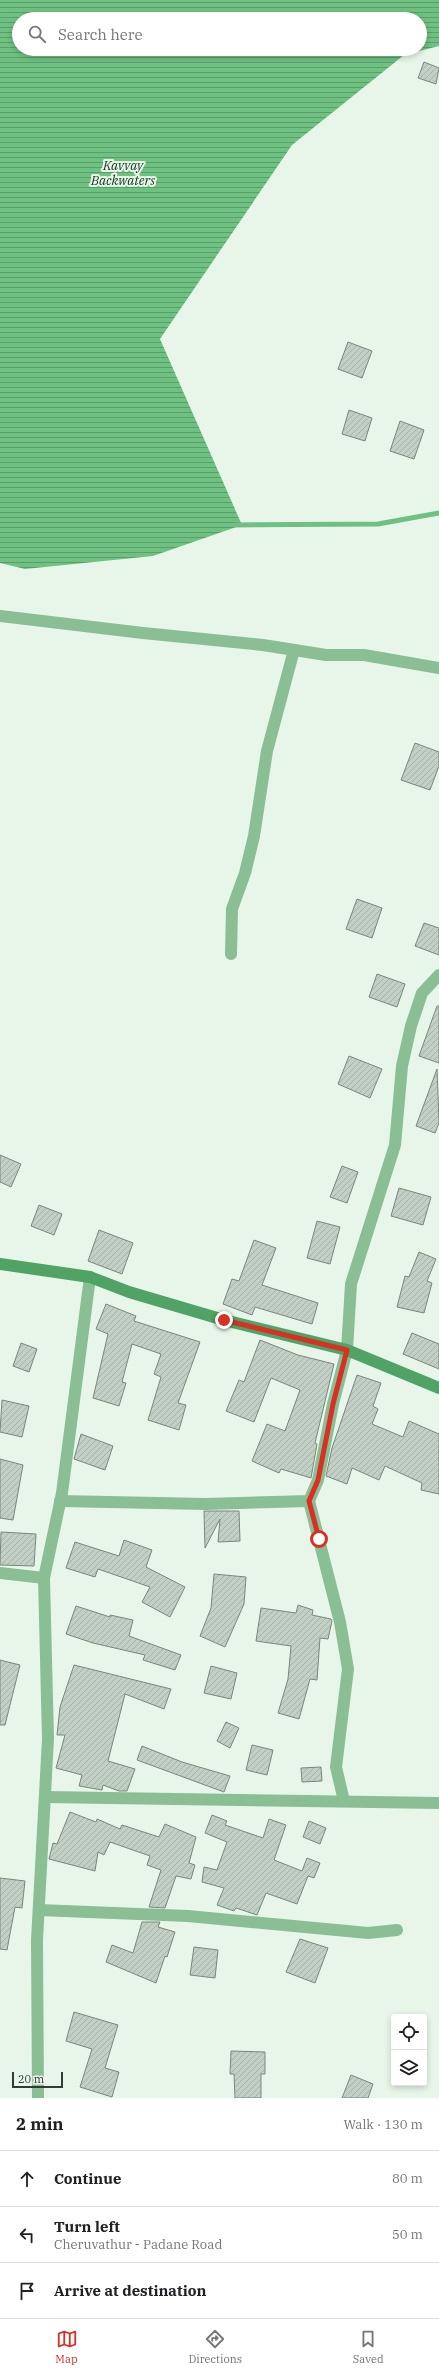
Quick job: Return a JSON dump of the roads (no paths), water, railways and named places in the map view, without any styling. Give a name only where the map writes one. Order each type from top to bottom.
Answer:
[{"type":"main road","points":[[0,1264],[90,1277],[129,1292],[224,1320],[347,1350],[439,1388]]},
{"type":"street","points":[[0,616],[294,650],[326,656],[364,655],[439,668]]},
{"type":"street","points":[[231,954],[232,909],[245,873],[254,836],[268,751],[294,650]]},
{"type":"street","points":[[344,1801],[336,1767],[348,1669],[338,1615],[309,1501],[318,1480],[333,1404],[347,1350],[351,1284],[394,1145],[402,1066],[411,1026],[422,993],[439,975]]},
{"type":"street","points":[[38,2098],[39,1910],[48,1739],[44,1578],[60,1501],[90,1277]]},
{"type":"street","points":[[60,1501],[206,1504],[309,1501]]},
{"type":"street","points":[[0,1573],[44,1578]]},
{"type":"street","points":[[45,1797],[439,1803]]},
{"type":"street","points":[[39,1910],[188,1916],[368,1933],[397,1930]]},
{"type":"water","name":"Kavvay Backwaters","points":[[0,0],[439,0],[439,46],[427,49],[427,12],[12,12],[12,56],[403,56],[292,145],[160,339],[242,525],[153,556],[25,569],[0,563]]},
{"type":"waterway","points":[[235,525],[378,524],[439,513]]}]
